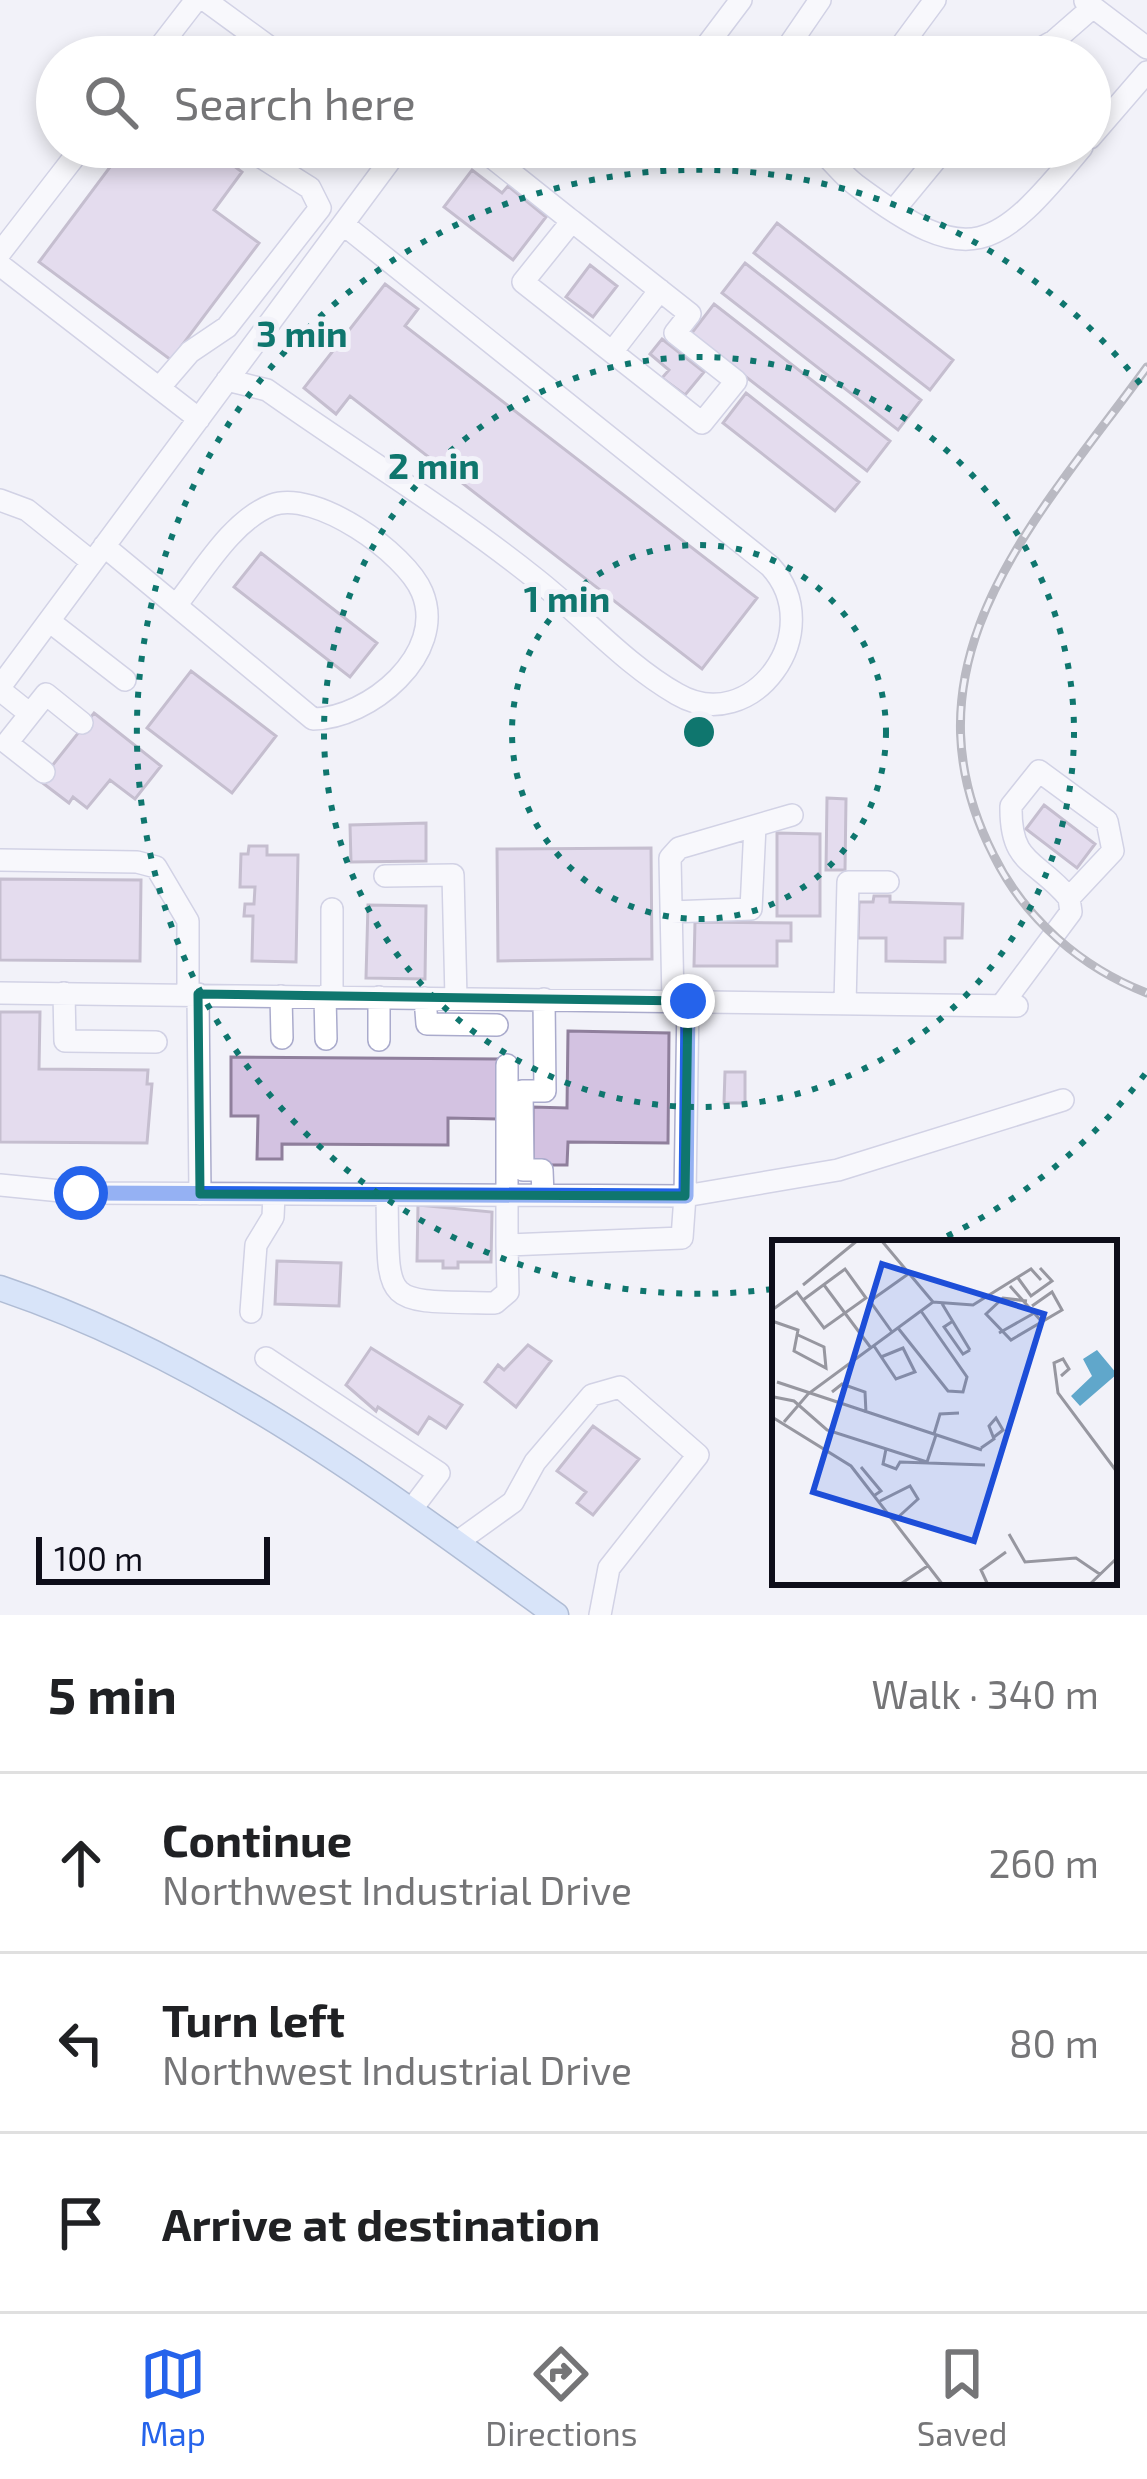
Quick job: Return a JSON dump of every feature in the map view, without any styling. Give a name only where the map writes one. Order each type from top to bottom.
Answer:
[{"type":"main road","points":[[0,1288],[118,1334],[231,1391],[411,1510],[556,1615]]},
{"type":"street","points":[[168,36],[196,0]]},
{"type":"street","points":[[205,0],[254,36]]},
{"type":"street","points":[[714,36],[741,0]]},
{"type":"street","points":[[795,36],[820,0]]},
{"type":"street","points":[[908,36],[935,0]]},
{"type":"street","points":[[1058,36],[1088,3],[1147,48]]},
{"type":"street","points":[[1111,114],[1147,72]]},
{"type":"street","points":[[0,254],[66,168]]},
{"type":"street","points":[[159,388],[190,352],[227,328],[320,208],[310,188],[278,168]]},
{"type":"street","points":[[30,714],[0,688],[384,168]]},
{"type":"street","points":[[505,168],[690,314],[675,333],[736,381],[702,423],[524,282],[572,221]]},
{"type":"street","points":[[839,168],[928,233],[958,243],[986,236],[1020,216],[1063,168]]},
{"type":"street","points":[[894,210],[929,168]]},
{"type":"street","points":[[227,380],[267,390],[455,521],[533,576],[677,694],[706,707],[730,702],[778,668],[793,638],[794,612],[786,583],[770,566],[343,224]]},
{"type":"street","points":[[0,265],[199,419]]},
{"type":"street","points":[[612,352],[660,290]]},
{"type":"street","points":[[0,500],[27,510],[177,604],[313,718],[339,719],[388,692],[424,632],[424,595],[412,576],[342,518],[320,506],[296,502],[272,505],[249,520],[177,604]]},
{"type":"street","points":[[49,620],[125,680]]},
{"type":"street","points":[[44,772],[8,743],[30,714],[46,694],[82,723]]},
{"type":"street","points":[[0,992],[1009,1006],[1071,912],[1069,898],[1026,862],[1012,837],[1011,806],[1039,771],[1107,821],[1113,832],[1113,851],[1069,898]]},
{"type":"street","points":[[507,1245],[682,1238],[686,1196],[680,1001],[670,858],[679,848],[792,815]]},
{"type":"street","points":[[671,912],[751,909],[755,826]]},
{"type":"street","points":[[0,860],[137,862],[156,867],[188,922],[200,1194]]},
{"type":"street","points":[[385,876],[453,875],[455,998]]},
{"type":"street","points":[[845,1004],[848,882],[888,882]]},
{"type":"street","points":[[326,1040],[332,909]]},
{"type":"street","points":[[64,993],[64,1041],[156,1042]]},
{"type":"street","points":[[281,996],[282,1038]]},
{"type":"street","points":[[379,997],[379,1040]]},
{"type":"street","points":[[425,998],[427,1024],[496,1025]]},
{"type":"street","points":[[542,1196],[542,1170],[523,1170],[522,1091],[545,1091],[544,999]]},
{"type":"street","points":[[387,1195],[388,1280],[406,1300],[499,1302],[508,1292],[504,1195],[508,1066]]},
{"type":"street","points":[[0,1185],[81,1193],[686,1196],[838,1170],[1063,1100]]},
{"type":"street","points":[[251,1312],[256,1245],[274,1217],[274,1194]]},
{"type":"street","points":[[266,1358],[439,1473],[411,1510]]},
{"type":"street","points":[[456,1543],[514,1502],[536,1462],[592,1395],[620,1387],[698,1455],[609,1568],[600,1615]]},
{"type":"highlighted area","points":[[198,994],[688,1001],[685,1196],[200,1194]]},
{"type":"building","points":[[109,168],[237,168],[242,172],[214,210],[259,243],[171,360],[39,262]]},
{"type":"building","points":[[472,170],[502,193],[508,186],[546,217],[513,260],[444,207]]},
{"type":"building","points":[[777,223],[953,360],[930,390],[754,253]]},
{"type":"building","points":[[745,263],[921,400],[898,430],[722,293]]},
{"type":"building","points":[[590,265],[617,286],[593,317],[566,297]]},
{"type":"building","points":[[385,284],[418,309],[405,326],[757,598],[702,669],[350,396],[336,414],[304,388]]},
{"type":"building","points":[[714,304],[890,441],[867,471],[691,334]]},
{"type":"building","points":[[662,339],[704,372],[685,395],[662,378],[669,370],[650,354]]},
{"type":"building","points":[[746,393],[859,482],[835,511],[723,423]]},
{"type":"building","points":[[261,553],[377,643],[350,677],[234,587]]},
{"type":"building","points":[[191,671],[276,736],[232,793],[147,728]]},
{"type":"building","points":[[94,713],[161,766],[135,799],[110,780],[87,808],[73,797],[69,803],[40,781]]},
{"type":"building","points":[[827,798],[846,799],[845,870],[826,870]]},
{"type":"building","points":[[1044,805],[1095,844],[1077,868],[1026,829]]},
{"type":"building","points":[[426,823],[426,861],[351,862],[350,825]]},
{"type":"building","points":[[777,833],[820,834],[820,916],[777,916]]},
{"type":"building","points":[[249,846],[267,846],[267,855],[298,855],[296,962],[252,961],[253,916],[244,916],[245,904],[254,904],[255,887],[240,887],[241,854],[248,854]]},
{"type":"building","points":[[651,848],[652,959],[498,961],[497,849]]},
{"type":"building","points":[[0,879],[141,880],[140,961],[0,960]]},
{"type":"building","points":[[874,896],[890,896],[890,902],[963,904],[962,938],[945,938],[945,962],[886,961],[886,938],[858,938],[859,902],[873,902]]},
{"type":"building","points":[[368,905],[426,906],[425,979],[366,978]]},
{"type":"building","points":[[695,922],[791,923],[791,941],[777,941],[777,966],[694,966]]},
{"type":"building","points":[[0,1012],[40,1012],[39,1069],[148,1070],[147,1084],[152,1084],[147,1143],[0,1142]]},
{"type":"building","points":[[568,1031],[669,1033],[668,1143],[568,1142],[567,1165],[533,1165],[533,1107],[567,1108]]},
{"type":"building","points":[[231,1057],[498,1059],[497,1119],[448,1118],[448,1145],[282,1144],[282,1159],[257,1159],[258,1116],[231,1116]]},
{"type":"building","points":[[725,1072],[745,1072],[745,1103],[724,1103]]},
{"type":"building","points":[[418,1205],[492,1212],[491,1262],[458,1262],[458,1268],[443,1268],[443,1261],[417,1261]]},
{"type":"building","points":[[277,1261],[341,1263],[339,1306],[275,1304]]},
{"type":"building","points":[[528,1345],[551,1361],[516,1407],[485,1382],[498,1365],[504,1370]]},
{"type":"building","points":[[371,1348],[462,1405],[446,1428],[429,1417],[418,1434],[378,1407],[376,1411],[346,1385]]},
{"type":"building","points":[[593,1426],[639,1459],[593,1515],[577,1503],[586,1492],[557,1471]]},
{"type":"railway","points":[[1147,367],[1063,479],[992,594],[970,655],[961,718],[967,785],[1007,879],[1058,939],[1100,970],[1147,993]]},
{"type":"route","points":[[81,1193],[686,1196],[688,1001]]}]
